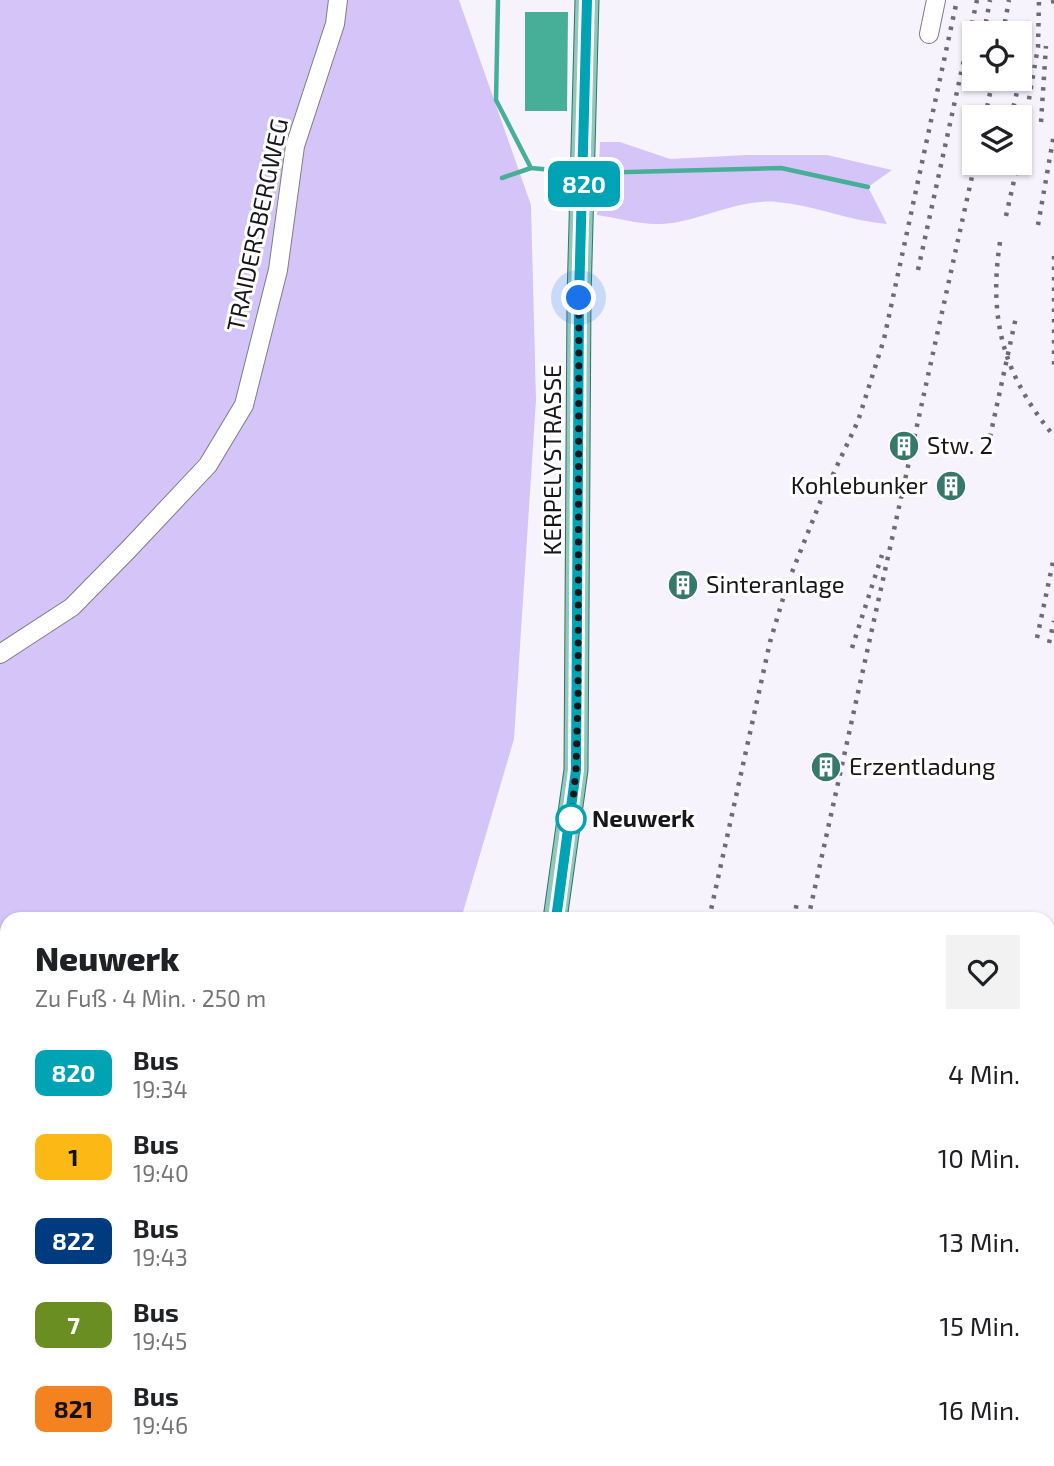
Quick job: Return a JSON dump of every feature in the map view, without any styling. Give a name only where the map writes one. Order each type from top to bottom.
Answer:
[{"type":"main road","name":"KERPELYSTRASSE","points":[[556,912],[576,770],[579,298],[584,204],[587,0]]},
{"type":"street","name":"TRAIDERSBERGWEG","points":[[0,654],[72,607],[128,550],[208,465],[244,405],[278,270],[295,146],[335,24],[338,0]]},
{"type":"street","points":[[929,34],[936,0]]},
{"type":"shaded area","points":[[0,0],[459,0],[531,205],[536,400],[514,739],[463,912],[0,912]]},
{"type":"shaded area","points":[[525,12],[568,12],[567,111],[525,111]]},
{"type":"shaded area","points":[[600,142],[620,142],[670,159],[827,155],[892,170],[868,187],[887,224],[777,202],[747,203],[661,224],[597,215]]},
{"type":"waterway","points":[[498,0],[496,100],[531,168],[574,172]]},
{"type":"waterway","points":[[502,178],[531,168]]},
{"type":"waterway","points":[[590,173],[781,168],[868,187]]},
{"type":"railway","points":[[711,912],[770,642],[788,582],[821,500],[858,421],[884,339],[957,0]]},
{"type":"railway","points":[[918,270],[977,0]]},
{"type":"railway","points":[[986,21],[990,0]]},
{"type":"railway","points":[[1005,21],[1009,0]]},
{"type":"railway","points":[[1028,105],[1038,47],[1039,0]]},
{"type":"railway","points":[[1053,0],[1054,8]]},
{"type":"railway","points":[[1014,105],[1026,54],[1030,14]]},
{"type":"railway","points":[[1041,122],[1046,46]]},
{"type":"railway","points":[[988,105],[990,91]]},
{"type":"railway","points":[[1038,225],[1054,134]]},
{"type":"railway","points":[[810,912],[972,175]]},
{"type":"railway","points":[[1006,216],[1015,175]]},
{"type":"railway","points":[[1000,242],[996,297],[1004,346],[1023,391],[1054,436]]},
{"type":"railway","points":[[1054,256],[1054,368]]},
{"type":"railway","points":[[990,437],[1016,317]]},
{"type":"railway","points":[[852,648],[882,555]]},
{"type":"railway","points":[[1037,638],[1054,557]]},
{"type":"railway","points":[[1049,643],[1054,621]]},
{"type":"railway","points":[[795,912],[797,902]]},
{"type":"bus line","name":"820","points":[[557,912],[570,833],[576,770],[580,486],[579,298],[584,204],[587,0]]},
{"type":"place","name":"Stw. 2","points":[[904,446]]},
{"type":"place","name":"Kohlebunker","points":[[951,486]]},
{"type":"place","name":"Sinteranlage","points":[[683,585]]},
{"type":"place","name":"Erzentladung","points":[[826,767]]},
{"type":"place","name":"Neuwerk","points":[[571,819]]},
{"type":"route","points":[[571,819],[576,770],[578,694],[579,298]]}]
